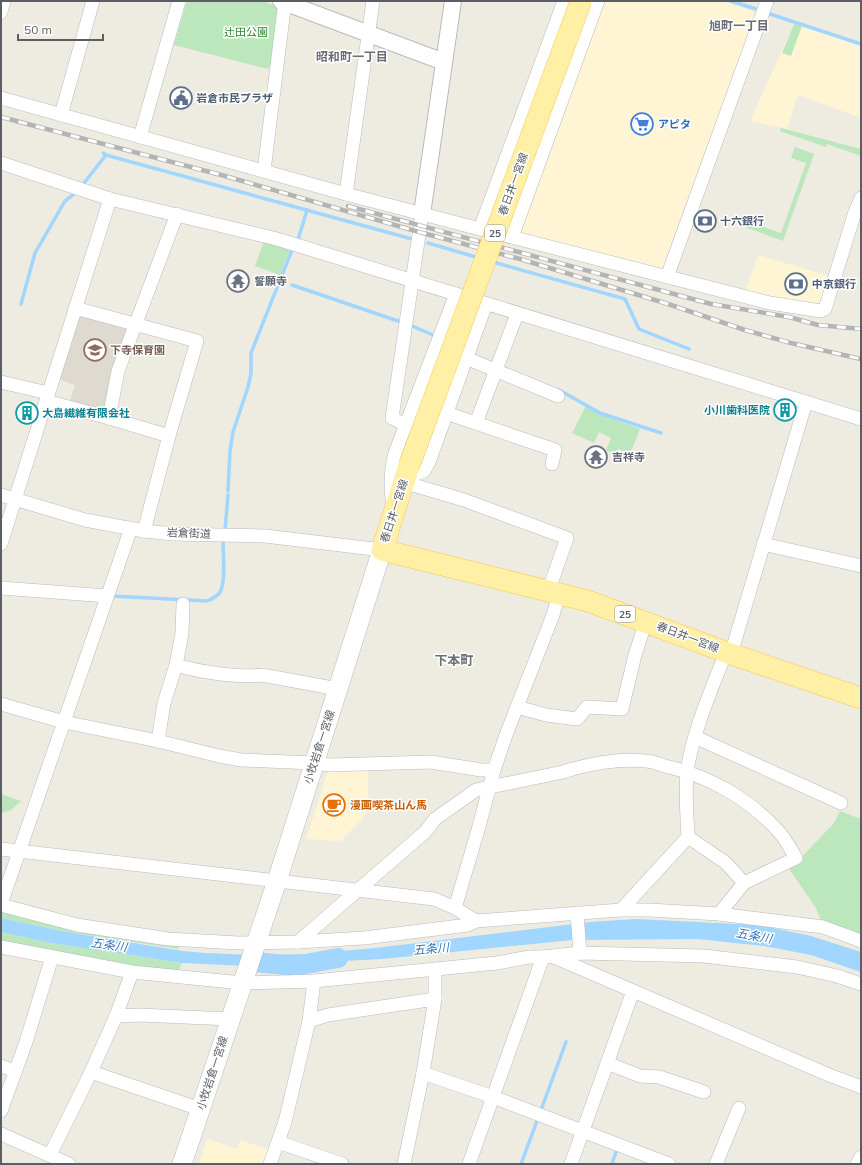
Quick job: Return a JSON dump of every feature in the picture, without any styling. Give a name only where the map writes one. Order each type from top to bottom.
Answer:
[{"type":"main road","name":"春日井一宮線","points":[[581,1],[405,475],[382,550],[554,593],[588,600],[728,653],[861,698]]},
{"type":"main road","name":"小牧岩倉一宮線","points":[[182,1164],[277,881],[382,550]]},
{"type":"street","points":[[1,12],[4,1]]},
{"type":"street","points":[[61,115],[93,1]]},
{"type":"street","points":[[140,137],[179,1]]},
{"type":"street","points":[[264,171],[284,1],[444,62]]},
{"type":"street","points":[[346,194],[373,1]]},
{"type":"street","points":[[407,423],[400,422],[392,418],[453,1]]},
{"type":"street","points":[[480,229],[564,1]]},
{"type":"street","points":[[512,237],[598,1]]},
{"type":"street","points":[[667,277],[767,1]]},
{"type":"street","points":[[1,98],[422,214],[770,303],[821,311],[825,309],[858,213],[861,198]]},
{"type":"street","points":[[1,163],[110,199],[277,239],[861,419]]},
{"type":"street","points":[[1,544],[110,199]]},
{"type":"street","points":[[109,418],[118,371],[177,214]]},
{"type":"street","points":[[394,510],[390,490],[393,462],[456,294]]},
{"type":"street","points":[[405,475],[424,470],[429,462],[486,304]]},
{"type":"street","points":[[75,308],[197,341],[169,436],[137,530],[107,596],[1,905],[77,925],[168,939],[194,941],[256,943],[372,937],[468,925],[476,921],[621,910],[719,914],[823,927],[861,941]]},
{"type":"street","points":[[476,423],[518,314]]},
{"type":"street","points":[[466,358],[558,396]]},
{"type":"street","points":[[1,382],[109,418],[169,436]]},
{"type":"street","points":[[621,910],[688,837],[686,802],[688,771],[695,737],[728,653],[806,402]]},
{"type":"street","points":[[446,413],[555,450],[552,464]]},
{"type":"street","points":[[405,475],[464,500],[567,538],[554,593],[554,615],[517,707],[494,770],[455,908]]},
{"type":"street","name":"岩倉街道","points":[[1,495],[85,520],[137,530],[173,534],[268,536],[382,550]]},
{"type":"street","points":[[763,544],[861,566]]},
{"type":"street","points":[[1,588],[107,596]]},
{"type":"street","points":[[158,741],[164,703],[176,665],[182,633],[184,604]]},
{"type":"street","points":[[517,707],[577,719],[587,707],[622,709],[635,655],[646,621]]},
{"type":"street","points":[[176,665],[189,669],[250,676],[262,675],[338,688]]},
{"type":"street","points":[[1,704],[64,722],[241,760],[330,765],[431,762],[481,770],[494,770]]},
{"type":"street","points":[[695,737],[841,803]]},
{"type":"street","points":[[298,942],[425,832],[435,819],[476,790],[577,768],[622,761],[645,761],[688,771],[730,791],[757,811],[780,833],[796,858],[744,883],[719,914]]},
{"type":"street","points":[[688,837],[726,863],[744,883]]},
{"type":"street","points":[[1,850],[434,899],[455,908],[476,921]]},
{"type":"street","points":[[577,913],[580,953]]},
{"type":"street","points":[[1,947],[132,972],[242,983],[314,981],[497,962],[529,956],[580,953],[704,956],[797,967],[837,976],[861,984]]},
{"type":"street","points":[[548,956],[822,1072],[861,1087]]},
{"type":"street","points":[[469,1164],[493,1097],[548,956]]},
{"type":"street","points":[[1,1111],[26,1042],[52,957]]},
{"type":"street","points":[[404,1164],[423,1073],[435,999],[435,969]]},
{"type":"street","points":[[50,1155],[91,1072],[116,1016],[132,972]]},
{"type":"street","points":[[270,1164],[285,1122],[309,1021],[314,981]]},
{"type":"street","points":[[571,1164],[633,991]]},
{"type":"street","points":[[309,1021],[328,1015],[435,999]]},
{"type":"street","points":[[116,1016],[140,1015],[230,1019]]},
{"type":"street","points":[[607,1063],[640,1076],[659,1077],[704,1092]]},
{"type":"street","points":[[1,1066],[15,1071]]},
{"type":"street","points":[[91,1072],[200,1109]]},
{"type":"street","points":[[423,1073],[493,1097],[583,1131],[661,1163]]},
{"type":"street","points":[[716,1164],[739,1108]]},
{"type":"street","points":[[1,1134],[69,1164]]},
{"type":"street","points":[[278,1142],[342,1164]]},
{"type":"street","points":[[857,1164],[861,1157]]},
{"type":"shaded area","points":[[604,1],[722,1],[756,12],[662,269],[519,234]]},
{"type":"shaded area","points":[[794,24],[861,46],[861,118],[798,95],[787,129],[750,121]]},
{"type":"shaded area","points":[[758,255],[829,276],[819,304],[745,293]]},
{"type":"shaded area","name":"下寺保育園","points":[[78,316],[128,327],[107,409],[103,413],[69,403],[75,385],[59,379]]},
{"type":"shaded area","points":[[329,768],[368,769],[368,808],[364,817],[341,841],[306,839]]},
{"type":"shaded area","points":[[207,1139],[237,1149],[240,1140],[270,1150],[265,1164],[199,1164]]},
{"type":"green space","name":"辻田公園","points":[[187,1],[263,1],[277,7],[281,13],[272,64],[268,69],[174,45]]},
{"type":"green space","points":[[794,24],[802,26],[791,56],[782,53]]},
{"type":"green space","points":[[781,128],[861,149],[861,156],[827,144],[826,147],[780,131]]},
{"type":"green space","points":[[795,147],[814,154],[783,241],[742,226],[744,220],[781,233],[806,163],[791,158]]},
{"type":"green space","points":[[264,241],[290,249],[280,275],[255,266]]},
{"type":"green space","points":[[586,406],[600,414],[640,429],[630,454],[618,449],[616,454],[606,450],[611,438],[599,432],[594,443],[572,433]]},
{"type":"green space","points":[[1,794],[21,801],[11,810],[1,813]]},
{"type":"green space","points":[[840,811],[861,819],[861,937],[822,923],[816,908],[787,866],[797,862],[834,823]]},
{"type":"green space","points":[[1,910],[179,944],[178,949],[62,931],[1,918]]},
{"type":"green space","points":[[1,932],[51,943],[182,963],[178,972],[129,966],[1,942]]},
{"type":"water","points":[[1,918],[62,931],[182,951],[252,955],[308,954],[375,948],[590,922],[636,919],[758,925],[811,936],[861,952],[861,972],[811,955],[764,946],[697,939],[572,940],[382,959],[248,966],[182,963],[51,943],[1,932]]},
{"type":"waterway","points":[[731,1],[756,9]]},
{"type":"waterway","points":[[770,14],[861,44]]},
{"type":"waterway","points":[[84,183],[106,155],[103,153]]},
{"type":"waterway","points":[[106,155],[412,239]]},
{"type":"waterway","points":[[21,304],[35,253],[65,201],[74,194]]},
{"type":"waterway","points":[[298,240],[307,210]]},
{"type":"waterway","points":[[428,243],[479,258]]},
{"type":"waterway","points":[[228,491],[230,451],[233,432],[251,374],[251,353],[292,250]]},
{"type":"waterway","points":[[493,262],[625,299],[639,329],[689,349]]},
{"type":"waterway","points":[[292,285],[401,322]]},
{"type":"waterway","points":[[410,325],[433,335]]},
{"type":"waterway","points":[[559,390],[600,413],[661,433]]},
{"type":"waterway","points":[[225,530],[228,495]]},
{"type":"waterway","points":[[112,596],[207,601],[213,599],[222,588],[224,568],[223,541]]},
{"type":"waterway","name":"五条川","points":[[255,962],[295,966],[338,958]]},
{"type":"waterway","points":[[541,1110],[566,1042]]},
{"type":"waterway","points":[[521,1164],[537,1121]]},
{"type":"waterway","points":[[612,1164],[617,1149]]},
{"type":"railway","points":[[1,117],[225,176],[419,232],[520,259],[668,304],[745,330],[791,343],[861,359]]},
{"type":"railway","points":[[348,206],[711,304],[789,317],[818,325],[861,329]]},
{"type":"place","name":"岩倉市民プラザ","points":[[181,98]]},
{"type":"place","name":"アピタ","points":[[642,124]]},
{"type":"place","name":"十六銀行","points":[[705,221]]},
{"type":"place","name":"誓願寺","points":[[238,281]]},
{"type":"place","name":"中京銀行","points":[[796,284]]},
{"type":"place","name":"下寺保育園","points":[[95,350]]},
{"type":"place","name":"小川歯科医院","points":[[785,410]]},
{"type":"place","name":"大島繊維有限会社","points":[[27,413]]},
{"type":"place","name":"吉祥寺","points":[[596,457]]},
{"type":"place","name":"漫画喫茶山ん馬","points":[[334,805]]},
{"type":"district","name":"旭町一丁目","points":[[739,26]]},
{"type":"district","name":"昭和町一丁目","points":[[352,57]]},
{"type":"district","name":"下本町","points":[[454,660]]}]
